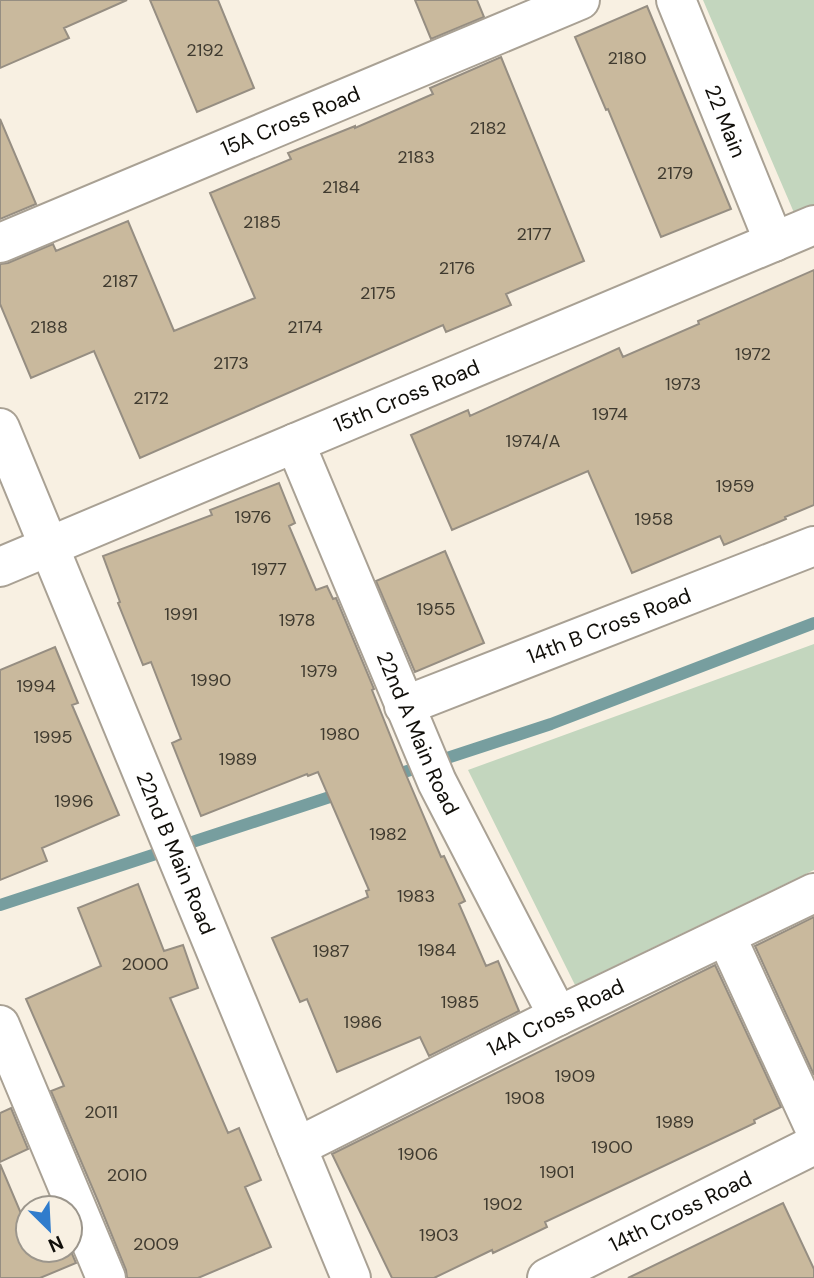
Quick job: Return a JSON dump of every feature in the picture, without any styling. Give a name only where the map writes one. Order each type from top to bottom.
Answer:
[{"type":"street","name":"15A Cross Road","points":[[0,243],[580,0]]},
{"type":"street","name":"22 Main","points":[[676,0],[774,242]]},
{"type":"street","name":"15th Cross Road","points":[[0,567],[814,225]]},
{"type":"street","name":"22nd B Main Road","points":[[0,428],[351,1278]]},
{"type":"street","name":"22nd A Main Road","points":[[295,443],[437,782],[558,1016]]},
{"type":"street","name":"14th B Cross Road","points":[[404,706],[814,546]]},
{"type":"street","name":"14A Cross Road","points":[[297,1147],[558,1016],[814,893]]},
{"type":"street","points":[[726,936],[814,1127]]},
{"type":"street","points":[[0,1025],[106,1278]]},
{"type":"street","name":"14th Cross Road","points":[[547,1278],[814,1145]]},
{"type":"green space","points":[[703,0],[814,0],[814,207],[795,215]]},
{"type":"green space","points":[[814,644],[814,870],[575,985],[468,770]]},
{"type":"building","points":[[0,0],[127,0],[64,28],[69,38],[0,68]]},
{"type":"building","points":[[150,0],[218,0],[254,88],[197,112]]},
{"type":"building","points":[[415,0],[477,0],[484,17],[431,39]]},
{"type":"building","points":[[647,6],[731,209],[661,237],[575,37]]},
{"type":"building","points":[[501,57],[584,261],[506,294],[511,305],[446,332],[443,325],[140,458],[94,351],[31,378],[0,304],[0,264],[53,244],[56,251],[128,221],[174,331],[255,298],[210,193],[291,159],[288,153],[433,94],[430,88]]},
{"type":"building","points":[[0,119],[36,204],[0,219]]},
{"type":"building","points":[[814,270],[814,505],[724,545],[720,536],[632,573],[588,471],[452,530],[411,435],[468,410],[470,416],[619,348],[623,357]]},
{"type":"building","points":[[279,483],[295,523],[289,526],[316,590],[327,586],[333,599],[336,598],[441,857],[444,856],[465,901],[459,904],[486,966],[498,961],[519,1011],[429,1056],[420,1037],[337,1072],[307,999],[300,1002],[272,938],[368,897],[366,891],[369,890],[318,772],[201,816],[172,743],[181,739],[151,662],[143,665],[118,603],[120,602],[103,556],[212,515],[210,510]]},
{"type":"building","points":[[445,551],[484,643],[415,672],[376,581]]},
{"type":"building","points":[[55,647],[78,703],[72,705],[119,815],[42,848],[47,861],[0,880],[0,670]]},
{"type":"building","points":[[138,884],[164,951],[183,945],[198,988],[170,998],[228,1133],[239,1128],[261,1180],[245,1187],[271,1247],[198,1278],[127,1278],[98,1201],[51,1091],[64,1086],[26,999],[101,966],[78,908]]},
{"type":"building","points":[[814,917],[814,1075],[755,946]]},
{"type":"building","points":[[715,965],[781,1107],[754,1120],[755,1123],[545,1222],[547,1227],[493,1253],[492,1250],[434,1278],[392,1278],[332,1154]]},
{"type":"building","points":[[11,1108],[28,1149],[0,1162],[0,1113]]},
{"type":"building","points":[[0,1164],[14,1197],[14,1264],[74,1264],[40,1278],[0,1278]]},
{"type":"building","points":[[783,1203],[814,1269],[814,1278],[628,1278]]},
{"type":"waterway","points":[[389,777],[551,724],[814,623]]},
{"type":"waterway","points":[[0,905],[342,793]]}]
